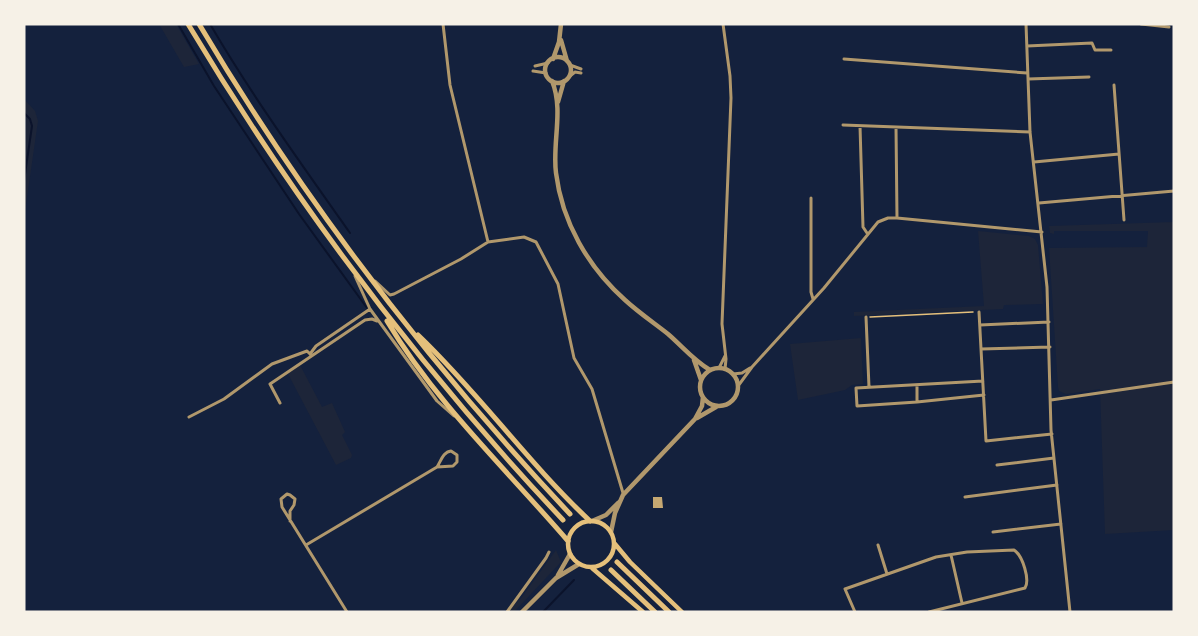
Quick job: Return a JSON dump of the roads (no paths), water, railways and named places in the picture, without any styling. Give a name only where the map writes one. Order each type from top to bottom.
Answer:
[{"type":"main road","points":[[188,24],[254,131],[375,302],[475,424],[562,520]]},
{"type":"main road","points":[[199,24],[268,135],[403,322],[491,429],[570,514]]},
{"type":"main road","points":[[375,302],[398,341],[440,398],[568,541],[570,554],[579,564],[592,568],[643,612]]},
{"type":"main road","points":[[403,322],[462,380],[567,498],[591,521],[606,526],[615,544],[630,562],[682,612]]},
{"type":"main road","points":[[568,541],[575,527],[591,521]]},
{"type":"main road","points":[[592,568],[606,563],[614,551],[615,544]]},
{"type":"main road","points":[[617,562],[669,612]]},
{"type":"main road","points":[[611,570],[655,612]]},
{"type":"street","points":[[443,24],[450,85],[488,242]]},
{"type":"street","points":[[561,24],[563,54],[568,63],[570,75]]},
{"type":"street","points":[[722,368],[725,356],[722,324],[731,98],[723,24]]},
{"type":"street","points":[[1026,24],[1030,132],[1042,231],[1049,322],[1052,434],[1070,612]]},
{"type":"street","points":[[1141,24],[1168,27]]},
{"type":"street","points":[[553,59],[561,31]]},
{"type":"street","points":[[1027,46],[1092,43],[1095,50],[1111,50]]},
{"type":"street","points":[[535,66],[559,58],[581,71],[575,72],[564,81],[557,105]]},
{"type":"street","points":[[844,59],[1027,73]]},
{"type":"street","points":[[546,73],[548,63]]},
{"type":"street","points":[[533,71],[546,73],[552,81],[557,105],[556,174],[566,216],[592,266],[625,300],[710,370]]},
{"type":"street","points":[[1028,79],[1089,76]]},
{"type":"street","points":[[552,81],[564,81]]},
{"type":"street","points":[[1114,85],[1124,220]]},
{"type":"street","points":[[843,125],[1030,132]]},
{"type":"street","points":[[860,126],[863,227],[867,233]]},
{"type":"street","points":[[896,127],[897,218]]},
{"type":"street","points":[[1033,162],[1119,154]]},
{"type":"street","points":[[1039,203],[1174,191]]},
{"type":"street","points":[[811,198],[811,292],[813,299]]},
{"type":"street","points":[[703,397],[711,405],[717,406],[733,399],[738,386],[752,367],[813,299],[867,233],[883,219],[897,218],[1042,231]]},
{"type":"street","points":[[369,277],[390,295],[461,259],[488,242],[529,238],[536,242],[545,256],[560,292],[574,358],[592,389],[622,497],[613,519],[611,532]]},
{"type":"street","points":[[355,274],[370,309],[379,323],[437,401],[459,420]]},
{"type":"street","points":[[280,403],[270,384],[370,309]]},
{"type":"street","points":[[979,312],[986,441],[1052,434]]},
{"type":"street","points":[[866,317],[869,387]]},
{"type":"street","points":[[310,354],[365,320],[372,319],[379,323]]},
{"type":"street","points":[[980,325],[1049,322]]},
{"type":"street","points":[[981,349],[1050,347]]},
{"type":"street","points":[[189,417],[224,399],[272,364],[307,351],[310,354]]},
{"type":"street","points":[[591,521],[609,514],[695,419],[702,406],[703,397],[701,380],[693,357]]},
{"type":"street","points":[[701,380],[710,370],[722,368],[733,374],[742,373],[752,367]]},
{"type":"street","points":[[733,374],[738,386]]},
{"type":"street","points":[[983,381],[856,388],[857,406],[984,395]]},
{"type":"street","points":[[1051,400],[1174,382]]},
{"type":"street","points":[[917,385],[917,402]]},
{"type":"street","points":[[695,419],[717,406]]},
{"type":"street","points":[[306,545],[437,467],[453,466],[457,462],[457,455],[454,452],[447,452],[437,467]]},
{"type":"street","points":[[997,465],[1054,458]]},
{"type":"street","points":[[965,497],[1057,485]]},
{"type":"street","points":[[290,520],[290,512],[295,499],[287,495],[281,503],[290,520],[347,612]]},
{"type":"street","points":[[993,532],[1061,524]]},
{"type":"street","points":[[878,545],[887,574]]},
{"type":"street","points":[[855,612],[845,589],[929,559],[951,554],[1014,550],[1020,555],[1027,587],[929,612]]},
{"type":"street","points":[[507,612],[527,587],[549,552]]},
{"type":"street","points":[[556,578],[570,554]]},
{"type":"street","points":[[951,554],[962,603]]},
{"type":"street","points":[[522,612],[556,578],[579,564]]},
{"type":"waterway","points":[[178,24],[214,86],[299,214],[367,308]]},
{"type":"waterway","points":[[210,24],[260,104],[350,233]]},
{"type":"waterway","points":[[24,113],[30,119],[32,126],[24,181]]},
{"type":"waterway","points":[[543,612],[574,580]]}]
